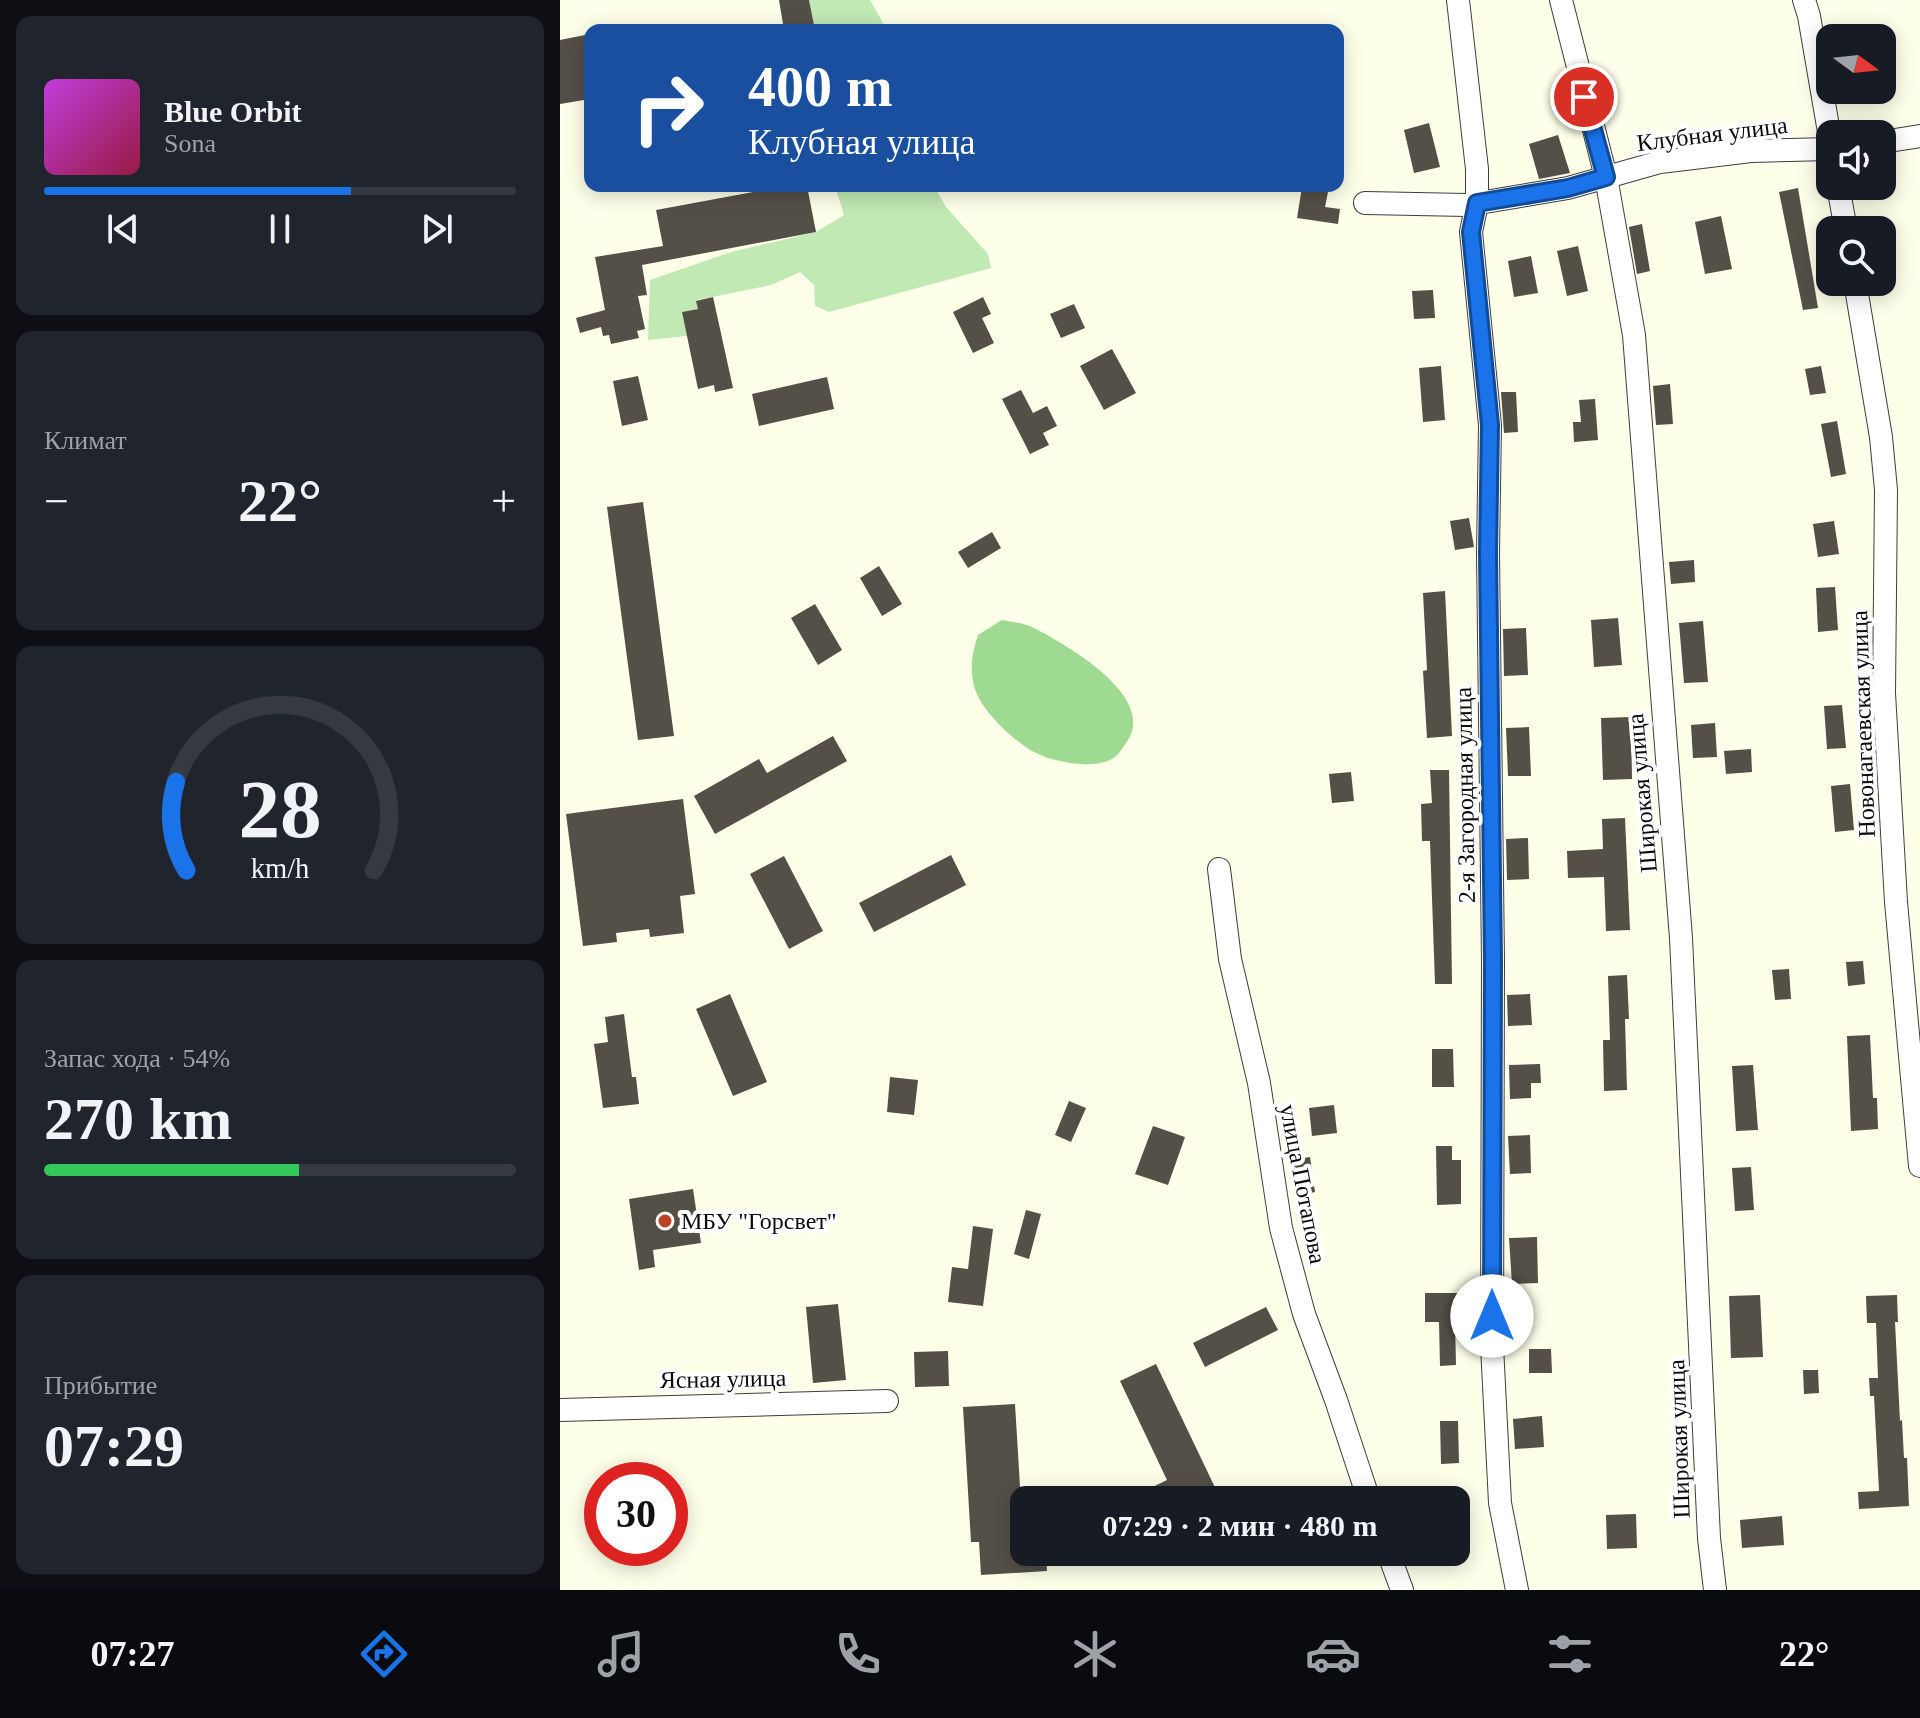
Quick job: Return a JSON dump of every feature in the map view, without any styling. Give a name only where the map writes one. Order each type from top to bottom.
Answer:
[{"type":"street","name":"2-я Загородная улица","points":[[1458,0],[1477,169],[1477,203],[1471,232],[1490,425],[1492,1346],[1500,1503],[1517,1590]]},
{"type":"street","name":"Широкая улица","points":[[1561,0],[1606,177],[1634,335],[1681,938],[1709,1538],[1715,1590]]},
{"type":"street","points":[[1804,0],[1827,120]]},
{"type":"street","points":[[1896,140],[1920,136]]},
{"type":"street","name":"Клубная улица","points":[[1365,203],[1477,203],[1568,188],[1660,162],[1751,151],[1816,149]]},
{"type":"street","name":"Новонагаевская улица","points":[[1857,296],[1881,437],[1886,490],[1884,693],[1896,902],[1920,1166]]},
{"type":"street","name":"улица Потапова","points":[[1219,869],[1230,959],[1259,1083],[1281,1228],[1304,1314],[1364,1486]]},
{"type":"street","name":"Ясная улица","points":[[560,1410],[887,1401]]},
{"type":"street","points":[[1393,1566],[1402,1590]]},
{"type":"green space","points":[[809,0],[870,0],[884,24],[814,24]]},
{"type":"green space","points":[[837,192],[937,192],[946,207],[988,254],[991,268],[829,312],[815,306],[814,285],[800,272],[771,285],[697,300],[698,309],[682,312],[687,336],[648,340],[650,280],[731,252],[816,232],[844,215]]},
{"type":"green space","points":[[1002,620],[1032,627],[1065,646],[1104,674],[1120,691],[1130,708],[1133,726],[1126,743],[1115,757],[1097,764],[1050,759],[1024,746],[991,715],[975,689],[972,662],[978,635]]},
{"type":"building","points":[[779,0],[809,0],[814,24],[783,24]]},
{"type":"building","points":[[584,35],[584,100],[560,104],[560,40]]},
{"type":"building","points":[[1429,123],[1440,167],[1414,173],[1404,130]]},
{"type":"building","points":[[1558,135],[1570,173],[1539,179],[1529,144]]},
{"type":"building","points":[[1798,188],[1818,308],[1803,310],[1779,192]]},
{"type":"building","points":[[753,192],[808,192],[816,232],[642,265],[647,295],[638,296],[645,329],[637,331],[639,338],[611,344],[609,335],[603,336],[601,327],[580,333],[576,318],[605,310],[595,257],[663,246],[656,210]]},
{"type":"building","points":[[1301,192],[1328,192],[1325,207],[1340,209],[1338,224],[1297,218]]},
{"type":"building","points":[[1721,216],[1732,269],[1705,274],[1695,222]]},
{"type":"building","points":[[1642,224],[1650,271],[1637,274],[1629,227]]},
{"type":"building","points":[[1578,246],[1588,291],[1567,296],[1557,251]]},
{"type":"building","points":[[1531,256],[1538,293],[1514,297],[1508,261]]},
{"type":"building","points":[[1433,290],[1435,318],[1414,319],[1412,291]]},
{"type":"building","points":[[713,297],[733,388],[715,392],[714,385],[698,389],[682,312],[698,309],[696,301]]},
{"type":"building","points":[[983,297],[991,314],[982,318],[994,343],[973,353],[953,312]]},
{"type":"building","points":[[1074,304],[1085,328],[1061,338],[1050,314]]},
{"type":"building","points":[[1112,349],[1136,393],[1104,410],[1080,366]]},
{"type":"building","points":[[1441,366],[1445,420],[1423,422],[1419,368]]},
{"type":"building","points":[[1821,366],[1826,393],[1810,395],[1805,369]]},
{"type":"building","points":[[638,376],[648,420],[622,426],[613,381]]},
{"type":"building","points":[[827,377],[834,409],[759,426],[752,394]]},
{"type":"building","points":[[1670,384],[1673,424],[1656,425],[1653,386]]},
{"type":"building","points":[[1021,390],[1033,413],[1047,406],[1057,426],[1043,433],[1049,445],[1030,454],[1002,399]]},
{"type":"building","points":[[1501,392],[1516,392],[1518,432],[1504,433]]},
{"type":"building","points":[[1595,399],[1598,440],[1574,442],[1573,422],[1581,422],[1579,400]]},
{"type":"building","points":[[1837,421],[1846,474],[1831,477],[1821,424]]},
{"type":"building","points":[[643,502],[674,736],[638,740],[607,507]]},
{"type":"building","points":[[1469,518],[1474,547],[1455,550],[1450,521]]},
{"type":"building","points":[[1834,521],[1839,554],[1818,557],[1813,524]]},
{"type":"building","points":[[992,532],[1001,548],[968,568],[958,552]]},
{"type":"building","points":[[1694,560],[1695,582],[1671,584],[1669,562]]},
{"type":"building","points":[[879,566],[902,604],[882,616],[860,578]]},
{"type":"building","points":[[1835,587],[1838,630],[1818,632],[1816,588]]},
{"type":"building","points":[[1445,591],[1452,736],[1427,738],[1423,593]]},
{"type":"building","points":[[815,604],[842,650],[818,665],[791,618]]},
{"type":"building","points":[[1618,618],[1622,665],[1594,667],[1591,620]]},
{"type":"building","points":[[1703,621],[1708,682],[1684,683],[1679,623]]},
{"type":"building","points":[[1526,628],[1528,675],[1504,676],[1503,629]]},
{"type":"building","points":[[1842,705],[1846,748],[1827,749],[1824,706]]},
{"type":"building","points":[[1631,717],[1632,779],[1603,780],[1601,718]]},
{"type":"building","points":[[1715,723],[1717,757],[1693,758],[1691,725]]},
{"type":"building","points":[[1529,727],[1531,776],[1508,776],[1506,728]]},
{"type":"building","points":[[833,736],[847,761],[715,834],[694,796],[759,759],[767,773]]},
{"type":"building","points":[[1751,749],[1752,772],[1726,774],[1724,751]]},
{"type":"building","points":[[1430,770],[1449,770],[1452,984],[1435,984],[1430,841],[1422,841],[1421,804],[1432,803]]},
{"type":"building","points":[[1351,772],[1354,801],[1332,803],[1329,774]]},
{"type":"building","points":[[1850,784],[1854,830],[1835,832],[1831,786]]},
{"type":"building","points":[[683,799],[695,894],[680,896],[684,933],[650,937],[649,929],[616,933],[617,942],[583,946],[566,814]]},
{"type":"building","points":[[1625,818],[1630,930],[1606,931],[1604,877],[1568,878],[1567,851],[1603,849],[1602,819]]},
{"type":"building","points":[[1528,838],[1529,879],[1507,880],[1506,839]]},
{"type":"building","points":[[951,855],[966,885],[874,932],[859,903]]},
{"type":"building","points":[[784,856],[823,931],[789,949],[750,874]]},
{"type":"building","points":[[1863,961],[1865,984],[1848,986],[1846,962]]},
{"type":"building","points":[[1789,969],[1791,999],[1775,1000],[1772,970]]},
{"type":"building","points":[[1627,975],[1627,1090],[1604,1091],[1603,1040],[1610,1040],[1608,976]]},
{"type":"building","points":[[730,994],[767,1082],[733,1096],[696,1009]]},
{"type":"building","points":[[1530,994],[1532,1025],[1508,1026],[1507,995]]},
{"type":"building","points":[[624,1014],[632,1077],[636,1077],[639,1104],[603,1108],[594,1044],[608,1042],[605,1017]]},
{"type":"building","points":[[1870,1035],[1878,1129],[1851,1131],[1847,1036]]},
{"type":"building","points":[[1432,1049],[1453,1049],[1454,1087],[1432,1087]]},
{"type":"building","points":[[1540,1064],[1541,1083],[1531,1083],[1531,1098],[1510,1099],[1509,1065]]},
{"type":"building","points":[[1753,1065],[1758,1130],[1736,1131],[1732,1066]]},
{"type":"building","points":[[890,1077],[918,1080],[914,1115],[887,1112]]},
{"type":"building","points":[[1069,1101],[1086,1108],[1071,1142],[1055,1135]]},
{"type":"building","points":[[1334,1105],[1337,1133],[1312,1136],[1309,1108]]},
{"type":"building","points":[[1153,1126],[1185,1137],[1168,1185],[1135,1174]]},
{"type":"building","points":[[1530,1135],[1531,1173],[1510,1174],[1508,1136]]},
{"type":"building","points":[[1436,1146],[1452,1146],[1452,1160],[1461,1160],[1461,1204],[1437,1205]]},
{"type":"building","points":[[1310,1157],[1315,1192],[1295,1196],[1290,1160]]},
{"type":"building","points":[[1751,1167],[1754,1210],[1735,1211],[1732,1168]]},
{"type":"building","name":"МБУ \"Горсвет\"","points":[[693,1189],[701,1243],[653,1250],[655,1267],[639,1270],[629,1199]]},
{"type":"building","points":[[1026,1210],[1041,1214],[1029,1259],[1014,1254]]},
{"type":"building","points":[[973,1226],[993,1229],[983,1306],[948,1302],[952,1267],[968,1269]]},
{"type":"building","points":[[1537,1237],[1538,1283],[1512,1284],[1509,1238]]},
{"type":"building","points":[[1425,1293],[1468,1293],[1468,1321],[1455,1321],[1456,1365],[1440,1366],[1439,1322],[1425,1322]]},
{"type":"building","points":[[1760,1295],[1763,1357],[1731,1358],[1729,1296]]},
{"type":"building","points":[[1897,1295],[1898,1322],[1895,1322],[1900,1421],[1904,1458],[1907,1458],[1909,1506],[1859,1509],[1858,1492],[1879,1491],[1874,1396],[1870,1396],[1869,1378],[1878,1378],[1876,1323],[1867,1323],[1866,1296]]},
{"type":"building","points":[[838,1304],[846,1380],[813,1383],[806,1307]]},
{"type":"building","points":[[1266,1307],[1278,1330],[1205,1367],[1193,1343]]},
{"type":"building","points":[[1529,1349],[1551,1349],[1552,1373],[1529,1373]]},
{"type":"building","points":[[948,1351],[949,1386],[915,1387],[914,1352]]},
{"type":"building","points":[[1156,1364],[1214,1486],[1155,1486],[1167,1480],[1120,1381]]},
{"type":"building","points":[[1803,1370],[1818,1370],[1819,1393],[1804,1394]]},
{"type":"building","points":[[1015,1404],[1020,1486],[1010,1486],[1010,1566],[1047,1566],[1047,1571],[981,1575],[979,1542],[971,1542],[963,1407]]},
{"type":"building","points":[[1542,1416],[1544,1447],[1515,1449],[1513,1419]]},
{"type":"building","points":[[1440,1421],[1458,1421],[1459,1463],[1441,1464]]},
{"type":"building","points":[[1636,1514],[1637,1548],[1607,1549],[1606,1515]]},
{"type":"building","points":[[1782,1516],[1784,1545],[1742,1548],[1740,1520]]},
{"type":"place","name":"МБУ \"Горсвет\"","points":[[665,1221]]},
{"type":"route","points":[[1492,1316],[1490,425],[1471,232],[1477,203],[1568,188],[1606,177],[1584,97]]}]
